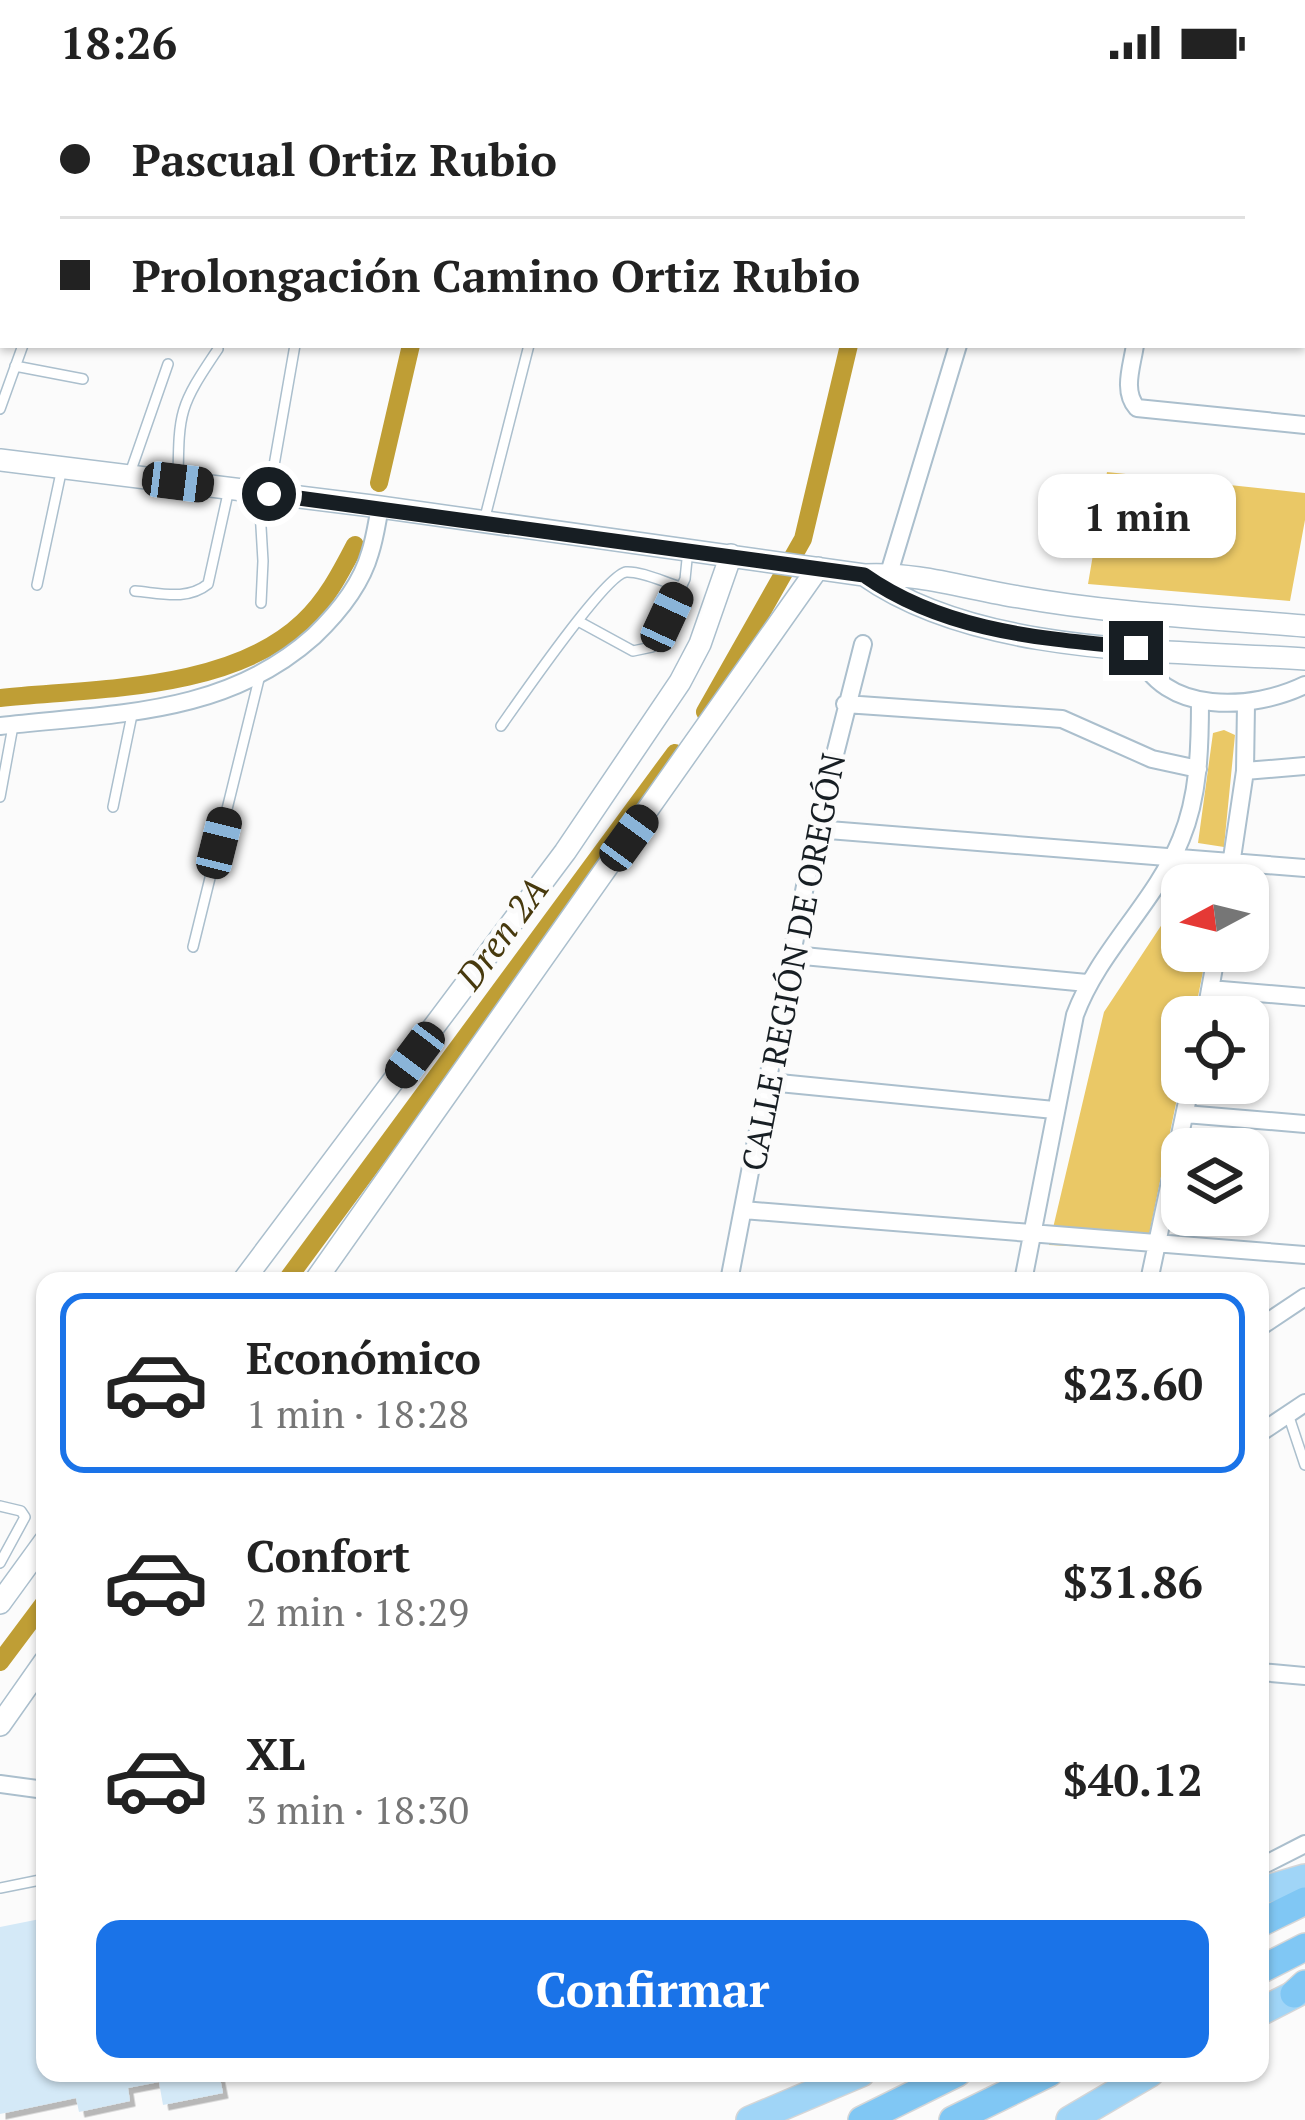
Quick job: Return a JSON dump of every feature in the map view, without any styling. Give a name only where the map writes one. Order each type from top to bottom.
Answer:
[{"type":"highway","points":[[1269,1919],[1305,1901]]},
{"type":"highway","points":[[1269,1966],[1305,1948]]},
{"type":"highway","points":[[862,2120],[939,2082]]},
{"type":"highway","points":[[953,2120],[1031,2082]]},
{"type":"main road","points":[[1269,1888],[1305,1878]]},
{"type":"main road","points":[[1269,2007],[1301,1989]]},
{"type":"main road","points":[[750,2120],[840,2082]]},
{"type":"main road","points":[[1070,2120],[1135,2082]]},
{"type":"street","points":[[879,579],[957,348]]},
{"type":"street","points":[[1134,348],[1128,387],[1137,408],[1305,425]]},
{"type":"street","points":[[0,460],[484,521],[1019,598],[1305,626]]},
{"type":"street","points":[[7,725],[207,698],[260,676],[339,611],[370,556],[380,507]]},
{"type":"street","points":[[250,1272],[566,852],[680,682],[740,556]]},
{"type":"street","points":[[321,1272],[808,566]]},
{"type":"street","points":[[879,579],[924,609],[985,628],[1136,648],[1305,659]]},
{"type":"street","points":[[1133,612],[1136,648],[1160,680],[1200,701],[1246,704],[1305,685]]},
{"type":"street","name":"CALLE REGIÓN DE OREGÓN","points":[[731,1272],[816,829],[863,644]]},
{"type":"street","points":[[1025,1272],[1075,1015],[1087,983],[1173,857],[1198,769],[1200,701]]},
{"type":"street","points":[[845,704],[1062,719],[1152,759],[1198,769]]},
{"type":"street","points":[[1232,862],[1245,771],[1246,704]]},
{"type":"street","points":[[1245,771],[1305,766]]},
{"type":"street","points":[[816,829],[1305,868]]},
{"type":"street","points":[[793,955],[1087,983]]},
{"type":"street","points":[[1208,996],[1213,972]]},
{"type":"street","points":[[1210,989],[1305,997]]},
{"type":"street","points":[[769,1082],[1054,1109]]},
{"type":"street","points":[[1151,1272],[1186,1104]]},
{"type":"street","points":[[1184,1114],[1305,1124]]},
{"type":"street","points":[[743,1210],[1305,1255]]},
{"type":"street","points":[[1269,1321],[1305,1297]]},
{"type":"street","points":[[1269,1427],[1305,1403]]},
{"type":"street","points":[[0,1603],[36,1553]]},
{"type":"street","points":[[0,1725],[36,1673]]},
{"type":"street","points":[[1269,1673],[1305,1676]]},
{"type":"street","points":[[0,1784],[36,1789]]},
{"type":"street","points":[[1269,1862],[1305,1844]]},
{"type":"lane","points":[[0,409],[22,348]]},
{"type":"lane","points":[[260,603],[264,493],[295,348]]},
{"type":"lane","points":[[484,521],[528,348]]},
{"type":"lane","points":[[178,482],[179,422],[185,398],[218,350]]},
{"type":"lane","points":[[129,476],[168,364]]},
{"type":"lane","points":[[16,366],[83,379]]},
{"type":"lane","points":[[37,585],[62,468]]},
{"type":"lane","points":[[135,591],[185,595],[208,584],[229,489]]},
{"type":"lane","points":[[578,621],[633,651],[652,647],[681,587],[688,550]]},
{"type":"lane","points":[[501,726],[578,621],[622,573],[681,587]]},
{"type":"lane","points":[[193,947],[260,676]]},
{"type":"lane","points":[[113,807],[133,710]]},
{"type":"lane","points":[[0,797],[7,725]]},
{"type":"lane","points":[[1288,1414],[1305,1465]]},
{"type":"lane","points":[[0,1506],[21,1510],[25,1517],[0,1563]]},
{"type":"lane","points":[[0,1888],[36,1881]]},
{"type":"shaded area","points":[[1107,472],[1305,493],[1305,520],[1290,601],[1088,584]]},
{"type":"shaded area","points":[[1224,730],[1235,735],[1224,847],[1198,843],[1213,733]]},
{"type":"shaded area","points":[[1161,926],[1161,972],[1203,972],[1198,996],[1161,996],[1161,1104],[1176,1104],[1171,1128],[1161,1128],[1161,1177],[1146,1250],[1049,1245],[1104,1012]]},
{"type":"building","points":[[36,1920],[36,2082],[159,2082],[128,2088],[130,2101],[79,2112],[76,2098],[0,2114],[0,1927]]},
{"type":"building","points":[[159,2082],[221,2082],[223,2093],[163,2105]]},
{"type":"waterway","points":[[379,483],[410,348]]},
{"type":"waterway","name":"Dren 2A","points":[[705,712],[803,539],[848,348]]},
{"type":"waterway","points":[[0,698],[160,682],[238,662],[273,645],[303,622],[332,586],[355,545]]},
{"type":"waterway","name":"Dren 2A","points":[[293,1272],[675,753]]},
{"type":"waterway","name":"Dren 2A","points":[[0,1662],[36,1614]]},
{"type":"route","points":[[269,494],[864,575],[885,590],[956,621],[1136,648]]}]
